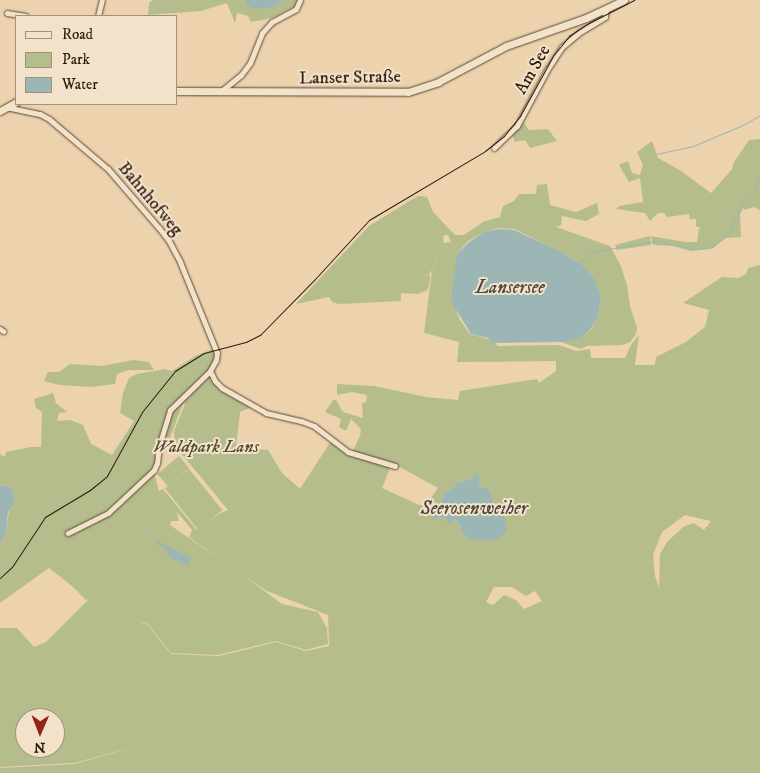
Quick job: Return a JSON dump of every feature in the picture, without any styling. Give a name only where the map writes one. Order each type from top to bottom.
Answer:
[{"type":"main road","name":"Lanser Straße","points":[[178,92],[391,94],[415,91],[438,82],[506,46],[606,13],[624,0]]},
{"type":"main road","points":[[3,109],[15,103]]},
{"type":"street","points":[[97,15],[102,0]]},
{"type":"street","points":[[218,93],[242,75],[272,22],[296,9],[300,0]]},
{"type":"street","points":[[7,13],[20,15]]},
{"type":"street","name":"Am See","points":[[494,148],[517,126],[547,70],[562,47],[606,13]]},
{"type":"street","name":"Bahnhofweg","points":[[3,109],[40,114],[48,118],[106,167],[165,235],[191,288],[217,351],[216,360],[210,371]]},
{"type":"street","points":[[68,533],[108,513],[152,472],[156,466],[158,447],[171,408],[192,391],[210,371],[215,381],[222,388],[266,413],[314,426],[355,455],[395,466]]},
{"type":"green space","points":[[153,0],[298,0],[295,6],[272,18],[251,22],[248,16],[237,13],[235,23],[227,3],[201,11],[148,15],[149,3]]},
{"type":"green space","points":[[522,120],[529,130],[548,129],[557,141],[530,148],[525,140],[515,142],[512,135]]},
{"type":"green space","points":[[760,139],[760,210],[754,207],[745,210],[743,208],[740,214],[741,237],[726,238],[711,249],[691,251],[673,246],[653,245],[651,236],[685,242],[697,242],[699,228],[701,227],[696,227],[696,219],[690,219],[689,214],[667,217],[664,213],[658,213],[650,221],[645,213],[616,209],[619,206],[643,202],[640,178],[629,182],[619,165],[628,161],[632,173],[640,175],[643,165],[637,152],[652,141],[658,158],[681,171],[711,193],[732,169],[734,162],[749,140]]},
{"type":"green space","name":"Waldpark Lans","points":[[547,184],[550,205],[576,212],[597,203],[599,214],[586,221],[562,216],[561,225],[556,227],[610,246],[621,266],[627,285],[630,306],[637,328],[636,334],[630,342],[622,345],[587,346],[581,349],[561,342],[582,337],[590,331],[598,317],[601,298],[595,279],[583,265],[562,252],[514,229],[499,228],[483,232],[467,242],[458,254],[451,296],[460,320],[470,334],[488,339],[496,343],[497,346],[559,345],[576,351],[590,349],[591,358],[625,358],[631,345],[639,335],[635,365],[655,365],[656,357],[686,342],[705,327],[709,310],[683,303],[722,277],[738,278],[746,274],[748,268],[760,265],[760,773],[0,773],[0,768],[74,764],[145,744],[74,763],[0,767],[0,628],[17,628],[34,647],[46,642],[89,599],[86,600],[49,568],[0,603],[0,544],[6,533],[12,488],[0,485],[0,454],[5,457],[6,452],[41,447],[42,412],[36,408],[34,399],[53,393],[56,403],[67,412],[59,413],[57,421],[70,420],[83,425],[91,444],[112,455],[134,421],[120,413],[123,393],[129,378],[137,374],[165,369],[172,371],[195,356],[213,349],[215,355],[210,375],[212,379],[252,407],[240,412],[236,447],[268,450],[282,473],[300,489],[331,441],[350,455],[391,466],[382,488],[419,505],[426,505],[438,488],[398,466],[352,453],[360,436],[361,429],[351,419],[346,431],[339,427],[341,419],[325,412],[333,400],[336,400],[343,412],[363,418],[362,403],[366,402],[367,395],[352,392],[337,395],[337,384],[374,386],[426,397],[458,400],[460,391],[537,379],[539,383],[556,371],[556,361],[457,362],[459,342],[424,333],[432,271],[444,246],[430,274],[420,276],[430,275],[428,290],[418,294],[401,293],[401,301],[339,304],[332,302],[329,297],[296,304],[369,226],[419,196],[427,197],[433,212],[455,235],[464,235],[483,222],[500,217],[503,206],[514,201],[519,194],[536,194],[537,185]],"holes":[[[448,235],[451,242],[444,243],[444,246],[443,236]],[[183,403],[185,404],[174,431],[175,446],[228,510],[219,514],[197,530],[163,489],[159,491],[154,473],[156,450],[160,435],[170,438]],[[479,480],[481,488],[488,488],[496,509],[504,516],[491,541],[464,535],[456,519],[449,520],[440,517],[435,508],[439,508],[444,493],[451,490],[458,482]],[[177,512],[192,530],[189,537],[226,563],[170,525],[171,521],[179,521]],[[685,515],[711,521],[704,530],[694,523],[683,527],[667,542],[660,554],[659,588],[655,576],[653,555],[662,532]],[[244,576],[267,591],[328,615],[329,646],[306,651],[276,642],[219,656],[171,654],[146,623],[139,625],[146,622],[171,653],[218,655],[276,641],[306,650],[328,644],[327,628],[318,612],[282,604]],[[494,587],[512,587],[526,596],[535,591],[542,601],[524,609],[516,600],[504,595],[493,605],[486,602]]]},
{"type":"green space","points":[[650,236],[651,245],[617,250],[615,245]]},
{"type":"green space","points":[[133,360],[149,362],[154,370],[129,370],[117,374],[115,384],[91,387],[59,385],[44,381],[48,372],[59,372],[70,364],[102,366]]},
{"type":"green space","points":[[179,456],[189,468],[168,486],[158,474]]},
{"type":"green space","points":[[189,469],[222,510],[198,530],[165,489]]},
{"type":"water","points":[[246,0],[283,0],[274,7],[254,9],[247,5]]},
{"type":"water","name":"Lansersee","points":[[499,229],[514,230],[562,252],[583,265],[595,279],[601,298],[598,317],[590,330],[582,337],[563,342],[493,343],[488,338],[471,334],[452,303],[451,296],[457,255],[468,243],[483,232]]},
{"type":"water","name":"Seerosenweiher","points":[[477,472],[481,488],[488,488],[496,508],[504,516],[507,529],[502,536],[491,541],[469,539],[464,535],[456,519],[448,523],[446,519],[440,517],[430,520],[435,508],[439,508],[444,493],[451,490],[458,482],[471,480]]},
{"type":"water","points":[[0,485],[12,488],[14,503],[8,512],[6,533],[0,544]]},
{"type":"water","points":[[157,541],[191,558],[189,564],[185,565],[168,556],[166,548],[156,544]]},
{"type":"waterway","points":[[656,154],[693,146],[743,125],[760,115]]},
{"type":"waterway","points":[[615,248],[656,241],[694,249],[713,247],[731,229],[742,204],[754,190],[760,177]]},
{"type":"waterway","points":[[580,263],[591,252],[614,248]]},
{"type":"tram line","points":[[0,578],[12,567],[45,517],[90,490],[107,476],[142,412],[175,371],[204,353],[246,342],[260,335],[369,220],[485,151],[504,136],[520,116],[553,56],[569,36],[589,23],[634,0]]}]
